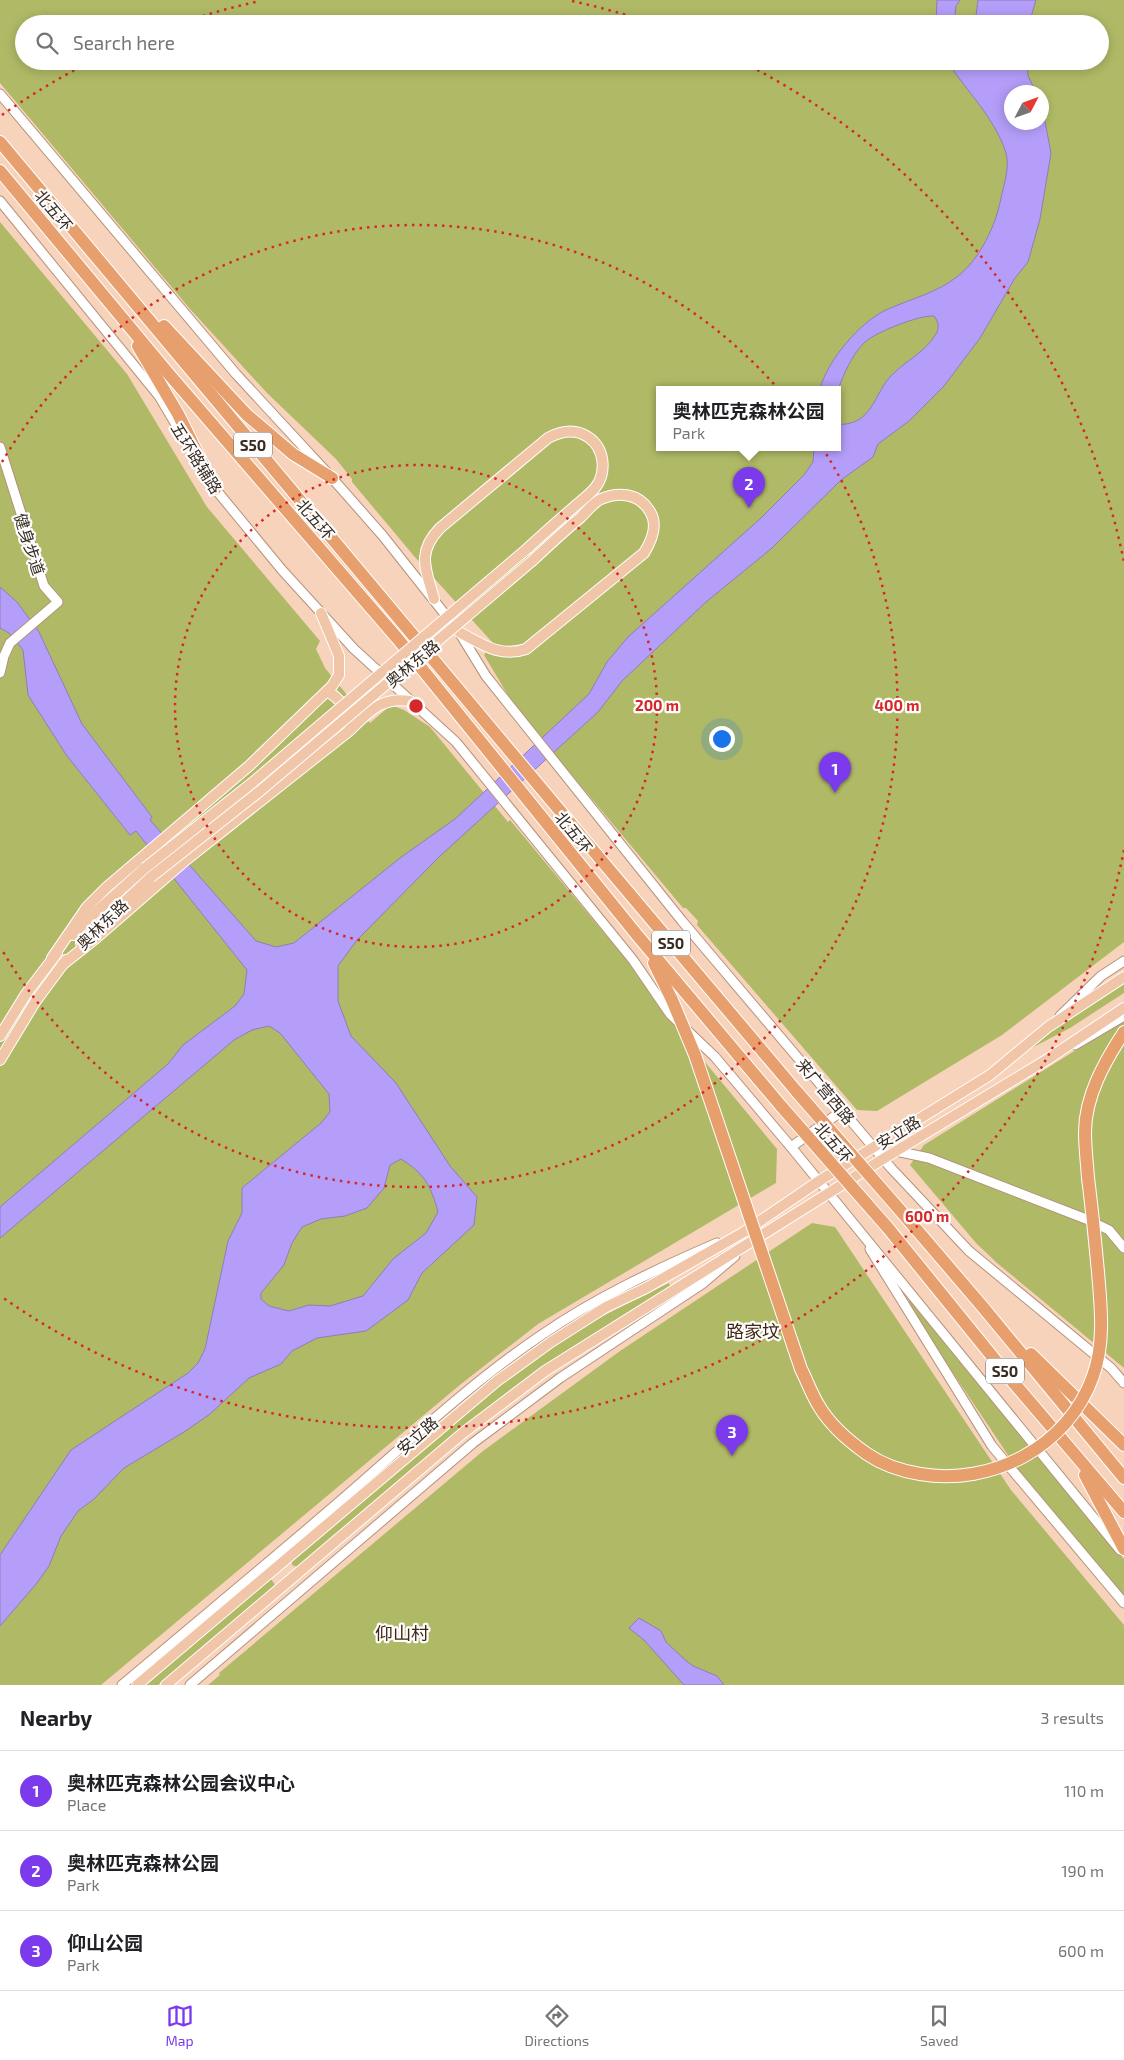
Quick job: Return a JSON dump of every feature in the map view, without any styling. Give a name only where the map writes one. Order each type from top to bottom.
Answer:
[{"type":"highway","name":"北五环","points":[[0,142],[507,748],[982,1306],[1124,1478]]},
{"type":"highway","name":"北五环","points":[[0,171],[122,317],[397,638],[637,935],[781,1106],[888,1228],[1124,1512]]},
{"type":"highway","points":[[100,262],[194,357],[248,415],[293,454],[332,478]]},
{"type":"highway","points":[[122,317],[178,414],[215,489]]},
{"type":"highway","points":[[637,935],[651,957],[672,1000],[695,1055],[801,1369],[816,1400],[820,1408],[843,1435],[869,1455],[900,1470],[938,1477],[974,1475],[1003,1467],[1034,1451],[1053,1435],[1075,1410],[1092,1378],[1100,1352],[1102,1320],[1085,1130],[1092,1096],[1103,1066],[1124,1032]]},
{"type":"highway","points":[[982,1306],[1124,1445]]},
{"type":"highway","points":[[1074,1453],[1124,1549]]},
{"type":"main road","name":"奥林东路","points":[[0,1060],[34,1002],[62,965],[92,932],[252,783],[528,548],[595,488],[603,473],[602,458],[591,438],[582,433],[568,431],[557,433],[548,438],[430,539],[425,552],[425,563],[434,599]]},
{"type":"main road","name":"奥林东路","points":[[0,1036],[26,994],[52,958],[86,921],[153,875],[260,791],[532,561],[600,499],[619,494],[635,497],[644,502],[652,514],[654,526],[652,540],[644,553],[526,649],[513,654],[493,650],[459,632]]},
{"type":"main road","points":[[52,958],[87,907],[170,832],[248,766],[327,692],[339,675],[339,656],[320,613]]},
{"type":"main road","points":[[327,692],[333,694],[349,718],[349,731]]},
{"type":"main road","points":[[153,875],[187,859],[349,731],[375,708],[387,701],[399,699],[410,701]]},
{"type":"main road","name":"安立路","points":[[137,1685],[497,1380],[551,1342],[606,1307],[646,1288],[744,1232],[819,1181],[990,1075],[1048,1027],[1124,977]]},
{"type":"main road","name":"安立路","points":[[166,1685],[463,1432],[545,1371],[883,1159],[1048,1059],[1124,1008]]},
{"type":"street","name":"来广营西路","points":[[0,94],[236,374],[332,478],[434,599],[459,632],[486,676],[682,921],[883,1159],[969,1251],[1111,1368],[1124,1383]]},
{"type":"street","name":"五环路辅路","points":[[0,201],[159,396],[215,489],[320,613],[354,649],[456,742],[633,960],[670,1014],[715,1057],[853,1221]]},
{"type":"street","name":"健身步道","points":[[0,447],[44,586],[58,602],[10,643],[4,656],[0,674]]},
{"type":"street","name":"安立路","points":[[1048,1027],[1101,976],[1124,961]]},
{"type":"street","name":"安立路","points":[[1048,1059],[1091,1037],[1124,1016]]},
{"type":"street","points":[[791,1147],[842,1111]]},
{"type":"street","points":[[896,1151],[929,1158],[1086,1219],[1109,1230],[1124,1248]]},
{"type":"street","points":[[853,1221],[1045,1460],[1124,1554]]},
{"type":"street","points":[[853,1221],[992,1446],[1124,1603]]},
{"type":"street","name":"安立路","points":[[122,1685],[504,1362],[543,1334],[589,1305],[689,1255],[744,1232]]},
{"type":"street","name":"安立路","points":[[190,1685],[473,1443],[560,1378],[702,1284],[750,1242]]},
{"type":"green space","points":[[0,0],[1124,0],[1124,942],[1002,1035],[877,1111],[857,1110],[697,925],[698,921],[686,908],[683,908],[515,707],[484,655],[492,642],[414,556],[352,482],[352,479],[336,459],[267,393],[190,309],[0,83]]},
{"type":"green space","points":[[0,222],[127,374],[207,507],[320,641],[316,649],[325,668],[370,723],[391,705],[404,710],[430,727],[508,822],[510,820],[629,963],[680,1032],[777,1149],[776,1183],[538,1324],[461,1384],[101,1685],[0,1685]]},
{"type":"green space","points":[[1124,978],[1124,993],[1070,1028],[1020,1054],[1049,1029]]},
{"type":"green space","points":[[1124,1020],[1124,1368],[997,1263],[976,1243],[910,1165],[924,1145]]},
{"type":"green space","points":[[812,1223],[835,1227],[1011,1490],[1124,1625],[1124,1685],[208,1685],[220,1675],[219,1673],[483,1451],[620,1351]]},
{"type":"green space","points":[[669,1283],[670,1286],[563,1355],[300,1568],[292,1565],[292,1558],[496,1388],[580,1329],[617,1308]]},
{"type":"green space","points":[[910,1300],[1124,1559],[1124,1598],[1020,1473],[907,1304]]},
{"type":"green space","points":[[271,1579],[275,1585],[272,1589],[158,1685],[142,1685],[264,1582]]},
{"type":"shaded area","points":[[937,0],[960,0],[956,6],[955,15],[936,15]]},
{"type":"shaded area","points":[[978,0],[1036,0],[1032,15],[976,15]]},
{"type":"shaded area","points":[[954,70],[1028,70],[1032,85],[1004,85],[1004,130],[1047,130],[1051,153],[1040,219],[1028,262],[1015,278],[980,338],[944,386],[909,421],[878,444],[873,457],[841,480],[772,548],[706,602],[622,681],[598,712],[440,856],[357,940],[338,966],[338,1001],[351,1036],[396,1083],[450,1166],[477,1197],[474,1225],[422,1273],[408,1300],[366,1331],[317,1338],[292,1351],[281,1364],[249,1378],[210,1414],[124,1468],[94,1499],[78,1511],[61,1536],[49,1566],[0,1626],[0,1555],[71,1450],[188,1373],[198,1363],[205,1349],[228,1241],[242,1213],[242,1188],[321,1123],[330,1112],[329,1094],[280,1033],[269,1026],[252,1030],[234,1040],[0,1238],[0,1207],[168,1064],[183,1045],[235,1006],[244,994],[247,970],[136,831],[130,835],[67,756],[28,695],[23,650],[9,633],[0,628],[0,587],[17,602],[39,632],[82,724],[152,817],[150,820],[256,941],[276,947],[294,943],[400,858],[455,819],[589,694],[607,662],[628,637],[761,518],[804,475],[813,462],[814,451],[841,451],[841,424],[852,423],[865,415],[889,378],[926,347],[938,329],[934,316],[908,321],[888,329],[865,342],[849,364],[840,386],[821,386],[824,378],[837,355],[866,323],[886,310],[950,282],[966,269],[980,251],[991,230],[999,208],[1006,176],[1006,153],[995,128]],"holes":[[[401,1159],[421,1175],[429,1187],[438,1212],[426,1233],[393,1259],[363,1296],[330,1306],[309,1305],[289,1311],[269,1306],[261,1299],[261,1293],[284,1265],[292,1243],[302,1227],[321,1219],[345,1216],[367,1208],[384,1188],[390,1165]]]},
{"type":"shaded area","points":[[639,1618],[661,1631],[666,1642],[684,1659],[693,1666],[717,1676],[724,1685],[684,1685],[644,1640],[629,1628]]},
{"type":"place","name":"奥林匹克森林公园","points":[[749,508]]},
{"type":"place","name":"奥林匹克森林公园会议中心","points":[[835,793]]},
{"type":"place","name":"仰山公园","points":[[732,1456]]},
{"type":"district","name":"路家坟","points":[[753,1331]]},
{"type":"district","name":"仰山村","points":[[402,1633]]}]
